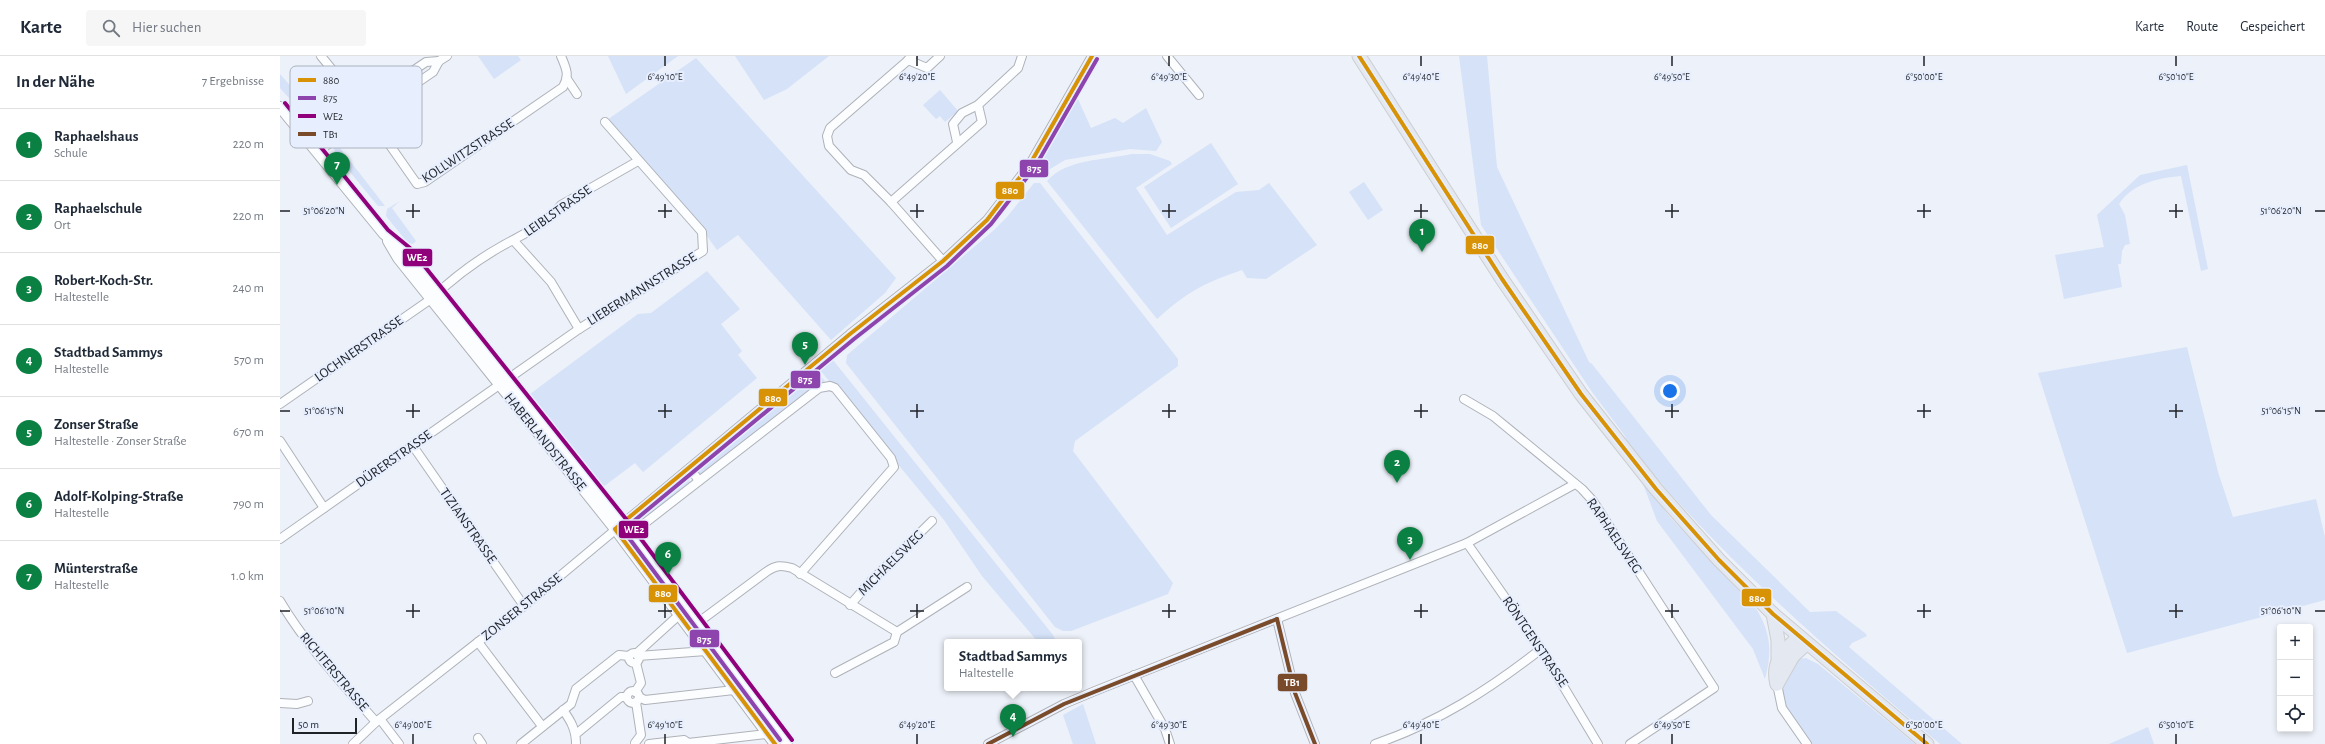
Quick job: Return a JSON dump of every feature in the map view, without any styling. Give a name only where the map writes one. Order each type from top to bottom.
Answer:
[{"type":"main road","points":[[1359,56],[1494,266],[1581,394],[1656,489],[1719,560],[1773,614],[1928,744]]},
{"type":"main road","points":[[1773,614],[1778,640],[1778,658],[1775,670],[1777,684]]},
{"type":"main road","points":[[1778,658],[1803,640]]},
{"type":"main road","points":[[1777,684],[1803,640]]},
{"type":"street","name":"KOLLWITZSTRASSE","points":[[321,56],[330,66]]},
{"type":"street","points":[[422,79],[433,72],[440,61],[447,56]]},
{"type":"street","points":[[561,56],[568,79],[577,94]]},
{"type":"street","points":[[940,56],[927,68],[910,58],[830,128],[826,136],[829,146],[851,170],[864,174],[943,260]]},
{"type":"street","points":[[957,142],[953,124],[962,113],[978,105],[1018,68],[1022,56]]},
{"type":"street","name":"ZONSER STRASSE","points":[[353,744],[378,721],[524,606],[618,526],[690,468],[850,334],[943,260],[986,220],[1030,164],[1092,56]]},
{"type":"street","points":[[1167,56],[1199,95]]},
{"type":"street","points":[[420,66],[426,62],[440,61]]},
{"type":"street","name":"KOLLWITZSTRASSE","points":[[393,148],[417,184],[425,182],[495,136],[563,87],[568,79]]},
{"type":"street","points":[[891,202],[957,142],[982,122],[978,105]]},
{"type":"street","name":"HABERLANDSTRASSE","points":[[280,107],[290,119]]},
{"type":"street","points":[[605,122],[638,161]]},
{"type":"street","name":"HABERLANDSTRASSE","points":[[314,148],[384,234],[405,252],[434,296],[499,387],[618,526],[679,615],[693,626],[706,651],[775,744]]},
{"type":"street","points":[[318,152],[323,148]]},
{"type":"street","name":"LEIBLSTRASSE","points":[[434,296],[502,246],[514,241],[553,216],[562,205],[638,161]]},
{"type":"street","name":"LIEBERMANNSTRASSE","points":[[508,380],[579,329],[703,251],[702,232],[638,161]]},
{"type":"street","points":[[514,241],[551,282],[579,329]]},
{"type":"street","name":"HABERLANDSTRASSE","points":[[434,296],[508,380],[693,626],[787,744]]},
{"type":"street","name":"LOCHNERSTRASSE","points":[[280,404],[434,296]]},
{"type":"street","name":"DÜRERSTRASSE","points":[[280,539],[508,380]]},
{"type":"street","points":[[645,523],[819,388],[830,386],[835,388],[890,458],[894,467],[800,574]]},
{"type":"street","name":"RAPHAELSWEG","points":[[1464,399],[1493,416],[1575,484],[1593,501],[1714,688],[1630,744]]},
{"type":"street","points":[[280,441],[324,508]]},
{"type":"street","name":"TIZIANSTRASSE","points":[[413,446],[524,606]]},
{"type":"street","points":[[690,468],[699,481]]},
{"type":"street","points":[[988,744],[1064,704],[1467,543],[1575,484]]},
{"type":"street","name":"MICHAELSWEG","points":[[850,605],[870,581],[932,521]]},
{"type":"street","name":"RÖNTGENSTRASSE","points":[[1467,543],[1541,649],[1598,744]]},
{"type":"street","points":[[693,626],[766,572],[774,567],[783,565],[897,632]]},
{"type":"street","points":[[835,674],[894,642],[897,632],[967,587]]},
{"type":"street","name":"RICHTERSTRASSE","points":[[280,601],[290,618],[320,657],[399,744]]},
{"type":"street","points":[[635,657],[679,615]]},
{"type":"street","points":[[1277,619],[1295,694],[1315,744]]},
{"type":"street","points":[[478,642],[542,726]]},
{"type":"street","points":[[1375,744],[1416,728],[1463,704],[1503,678],[1541,649]]},
{"type":"street","points":[[521,744],[571,704],[576,689],[619,656],[635,657],[706,651]]},
{"type":"street","points":[[633,744],[641,735],[637,697],[641,683],[635,657]]},
{"type":"street","points":[[1134,676],[1165,729],[1170,744]]},
{"type":"street","points":[[1777,684],[1782,708],[1804,743]]},
{"type":"street","points":[[576,734],[621,698],[627,697],[630,692],[645,700],[734,690]]},
{"type":"street","points":[[280,703],[297,704],[308,701]]},
{"type":"street","points":[[563,710],[570,720],[576,734],[576,744]]},
{"type":"street","points":[[649,744],[684,740],[688,743],[767,734]]},
{"type":"shaded area","points":[[478,56],[518,56],[521,60],[494,79]]},
{"type":"shaded area","points":[[608,56],[678,56],[626,94]]},
{"type":"shaded area","points":[[735,56],[829,56],[787,89],[764,100]]},
{"type":"shaded area","points":[[1459,56],[1487,56],[1497,167],[1589,362],[1711,515],[1810,612],[1836,611],[1865,633],[1867,636],[1852,643],[1849,647],[1962,744],[1940,744],[1857,674],[1777,602],[1738,564],[1663,486],[1628,444],[1625,436],[1592,392],[1481,225]]},
{"type":"shaded area","points":[[696,58],[896,278],[885,293],[831,340],[738,235],[717,250],[695,219],[607,120]]},
{"type":"shaded area","points":[[280,74],[290,86],[290,99],[280,88]]},
{"type":"shaded area","points":[[940,90],[958,111],[945,122],[940,116],[936,119],[923,105]]},
{"type":"shaded area","points":[[1077,97],[1091,128],[1115,118],[1123,123],[1146,108],[1162,142],[1156,151],[1130,149],[1065,160],[1040,175],[1038,164]]},
{"type":"shaded area","points":[[1211,143],[1238,184],[1171,228],[1144,187]]},
{"type":"shaded area","points":[[340,148],[385,206],[378,206],[336,155],[334,149]]},
{"type":"shaded area","points":[[1132,154],[1150,154],[1170,161],[1172,164],[1136,188],[1167,235],[1236,192],[1259,190],[1269,183],[1317,245],[1266,279],[1247,278],[1242,270],[1206,284],[1187,295],[1157,319],[1047,181],[1064,168],[1075,164]]},
{"type":"shaded area","points":[[2187,165],[2208,269],[2201,271],[2181,176],[2164,178],[2139,186],[2131,191],[2119,204],[2125,215],[2130,244],[2125,245],[2122,251],[2121,264],[2118,264],[2122,287],[2064,299],[2055,255],[2104,247],[2097,215],[2140,175]]},
{"type":"shaded area","points":[[1364,182],[1383,210],[1368,220],[1349,192]]},
{"type":"shaded area","points":[[1034,183],[1040,183],[1178,359],[1178,366],[1075,441],[1073,451],[1173,583],[1168,594],[1071,631],[1063,631],[1055,627],[846,363],[847,355],[994,230],[1007,217]]},
{"type":"shaded area","points":[[400,201],[392,208],[416,241],[413,244],[408,243],[386,216],[387,209]]},
{"type":"shaded area","points":[[707,271],[740,309],[721,324],[742,351],[738,355],[757,378],[643,472],[635,463],[603,487],[530,394],[638,314],[651,313]]},
{"type":"shaded area","points":[[2187,347],[2218,472],[2233,517],[2316,499],[2325,537],[2325,600],[2127,653],[2038,373]]},
{"type":"shaded area","points":[[833,360],[1055,639],[1035,639],[982,576],[944,520],[820,370]]},
{"type":"shaded area","points":[[817,372],[825,381],[701,475],[694,471],[696,467],[808,375],[810,377]]},
{"type":"shaded area","points":[[686,477],[689,478],[690,484],[639,522],[637,519],[639,514]]},
{"type":"shaded area","points":[[1642,481],[1670,517],[1757,610],[1768,635],[1769,643],[1769,660],[1765,679],[1753,649],[1657,521]]},
{"type":"shaded area","points":[[1806,658],[1818,664],[1915,744],[1812,744],[1791,718],[1782,695],[1782,687],[1798,659]]},
{"type":"shaded area","points":[[1083,704],[1096,744],[1073,744],[1063,715]]},
{"type":"shaded area","points":[[2148,727],[2154,744],[2109,744]]},
{"type":"transit line","name":"880","points":[[775,744],[615,529],[850,334],[943,261],[987,220],[1030,164],[1092,56]]},
{"type":"transit line","name":"880","points":[[1359,56],[1502,279],[1581,394],[1656,489],[1719,560],[1773,614],[1927,744]]},
{"type":"transit line","name":"875","points":[[780,740],[623,530],[854,339],[947,266],[991,224],[1035,167],[1097,59]]},
{"type":"transit line","name":"WE2","points":[[285,103],[290,109]]},
{"type":"transit line","name":"WE2","points":[[321,148],[388,230],[410,248],[626,519],[792,740]]},
{"type":"transit line","name":"TB1","points":[[1277,619],[1295,693],[1315,744]]},
{"type":"transit line","name":"TB1","points":[[988,744],[1064,704],[1277,619]]},
{"type":"place","name":"Münterstraße","points":[[337,185]]},
{"type":"place","name":"Raphaelshaus","points":[[1422,252]]},
{"type":"place","name":"Zonser Straße","points":[[805,365]]},
{"type":"place","name":"Raphaelschule","points":[[1397,483]]},
{"type":"place","name":"Robert-Koch-Str.","points":[[1410,560]]},
{"type":"place","name":"Adolf-Kolping-Straße","points":[[668,575]]},
{"type":"place","name":"Stadtbad Sammys","points":[[1013,737]]}]
